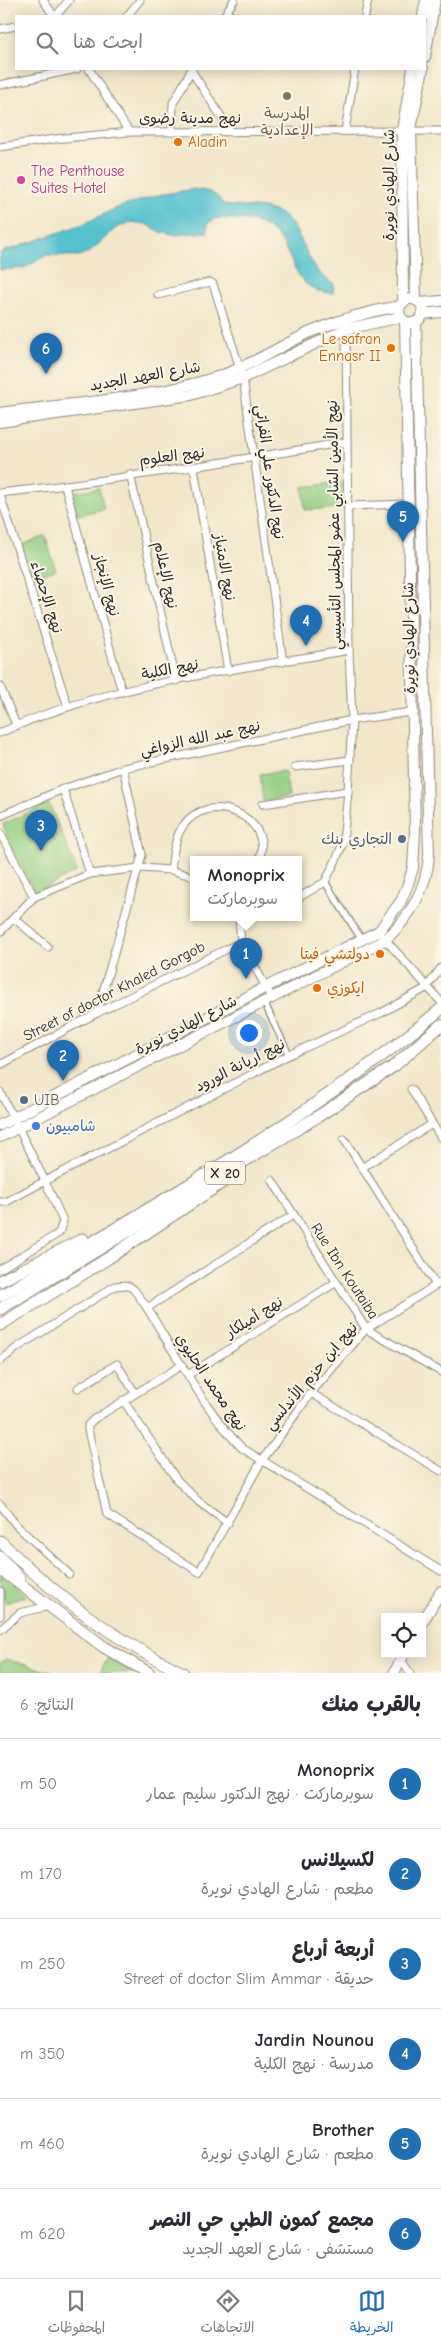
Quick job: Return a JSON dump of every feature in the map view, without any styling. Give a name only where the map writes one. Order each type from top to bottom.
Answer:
[{"type":"highway","name":"X 20","points":[[0,1296],[174,1194],[249,1146],[377,1060],[441,1007]]},
{"type":"highway","name":"X 20","points":[[0,1308],[317,1117],[394,1066],[441,1025]]},
{"type":"highway","points":[[0,1326],[108,1259],[317,1117]]},
{"type":"highway","points":[[0,1287],[249,1146]]},
{"type":"highway","points":[[0,1281],[83,1239]]},
{"type":"highway","points":[[0,1541],[29,1569],[85,1615],[140,1651],[183,1673]]},
{"type":"highway","points":[[0,1557],[49,1606],[104,1647],[149,1673]]},
{"type":"highway","points":[[0,1569],[36,1594]]},
{"type":"main road","points":[[423,15],[426,0]]},
{"type":"main road","points":[[426,51],[435,0]]},
{"type":"main road","name":"شارع الهادي نويرة","points":[[402,304],[407,130],[413,70]]},
{"type":"main road","name":"شارع الهادي نويرة","points":[[418,302],[407,130],[422,70]]},
{"type":"main road","points":[[441,301],[418,302],[408,300],[402,304],[403,319],[416,322],[423,314],[441,312]]},
{"type":"main road","points":[[418,302],[423,314]]},
{"type":"main road","name":"شارع العهد الجديد","points":[[0,413],[184,386],[242,373],[314,331],[376,310],[402,304]]},
{"type":"main road","name":"شارع الهادي نويرة","points":[[0,1125],[16,1123],[268,1000],[382,936],[401,901],[412,868],[415,831],[403,319]]},
{"type":"main road","name":"شارع العهد الجديد","points":[[0,422],[191,395],[346,329],[403,319]]},
{"type":"main road","name":"شارع الهادي نويرة","points":[[0,1137],[16,1123],[266,987],[362,940],[394,932],[420,895],[426,879],[429,855],[416,322]]},
{"type":"main road","points":[[426,1616],[441,1591]]},
{"type":"main road","points":[[394,1673],[402,1658]]},
{"type":"street","points":[[43,0],[54,15]]},
{"type":"street","points":[[56,15],[69,0]]},
{"type":"street","points":[[128,15],[140,0]]},
{"type":"street","points":[[225,15],[234,0]]},
{"type":"street","points":[[365,15],[368,0]]},
{"type":"street","points":[[0,29],[15,26]]},
{"type":"street","points":[[0,84],[72,70]]},
{"type":"street","points":[[90,70],[129,132]]},
{"type":"street","points":[[172,132],[173,103],[191,70],[231,132]]},
{"type":"street","points":[[345,130],[355,70]]},
{"type":"street","points":[[407,130],[441,131]]},
{"type":"street","name":"نهج مدينة رضوى","points":[[0,147],[55,139],[129,132],[407,130]]},
{"type":"street","name":"نهج الدكتور علي الفراتي","points":[[158,295],[210,282],[213,284],[242,373],[283,662]]},
{"type":"street","name":"نهج الأمين الشابي عضو المجلس التأسيسي","points":[[325,882],[342,843],[348,791],[352,720],[349,650],[346,329]]},
{"type":"street","name":"نهج العلوم","points":[[0,494],[65,486],[130,474],[194,468],[347,442]]},
{"type":"street","name":"نهج الامتياز","points":[[194,468],[228,671]]},
{"type":"street","name":"نهج الإعلام","points":[[130,474],[176,682]]},
{"type":"street","name":"نهج الإنجاز","points":[[65,486],[122,692]]},
{"type":"street","name":"نهج الإحصاء","points":[[0,494],[68,707]]},
{"type":"street","points":[[348,506],[408,504]]},
{"type":"street","name":"نهج الكلية","points":[[0,732],[68,707],[122,692],[349,650]]},
{"type":"street","points":[[0,686],[16,725]]},
{"type":"street","name":"نهج عبد الله الزواغي","points":[[0,816],[63,789],[124,768],[352,720],[412,712]]},
{"type":"street","points":[[294,767],[350,760]]},
{"type":"street","points":[[97,1014],[140,868],[142,855],[124,768]]},
{"type":"street","points":[[63,789],[90,874]]},
{"type":"street","points":[[263,804],[348,791]]},
{"type":"street","points":[[170,870],[177,836],[184,825],[204,810],[216,808],[240,814],[258,831],[261,843],[259,856]]},
{"type":"street","points":[[0,832],[34,897]]},
{"type":"street","points":[[0,932],[34,897],[90,874],[140,868],[170,870],[190,876]]},
{"type":"street","points":[[302,896],[325,882],[362,940]]},
{"type":"street","points":[[14,918],[48,947]]},
{"type":"street","points":[[239,921],[241,942],[266,987],[268,1000],[289,1055]]},
{"type":"street","points":[[382,936],[441,1007]]},
{"type":"street","name":"Street of doctor Khaled Gorgob","points":[[0,1065],[241,942]]},
{"type":"street","name":"نهج أريانة الورود","points":[[0,1202],[6,1202],[289,1055],[381,1013],[426,988],[441,968]]},
{"type":"street","points":[[411,1090],[441,1138]]},
{"type":"street","points":[[0,1092],[58,1206],[63,1221],[59,1233],[0,1269]]},
{"type":"street","points":[[364,1168],[432,1124]]},
{"type":"street","points":[[344,1139],[438,1284]]},
{"type":"street","name":"Rue Ibn Koutaiba","points":[[272,1180],[335,1283],[366,1329],[441,1372]]},
{"type":"street","points":[[146,1308],[293,1215]]},
{"type":"street","name":"نهج أميلكار","points":[[188,1375],[335,1283]]},
{"type":"street","name":"نهج ابن حزم الأندلسي","points":[[123,1400],[94,1419],[88,1426],[107,1514],[199,1572],[261,1462],[311,1393],[366,1329],[438,1284]]},
{"type":"street","name":"نهج محمد الحليوي","points":[[0,1360],[115,1286],[127,1285],[132,1288],[146,1308],[188,1375],[231,1437],[261,1462],[441,1571]]},
{"type":"street","points":[[78,1388],[117,1364],[135,1393]]},
{"type":"street","points":[[182,1365],[123,1400],[176,1480],[199,1502],[228,1523]]},
{"type":"street","points":[[311,1393],[441,1471]]},
{"type":"street","points":[[0,1504],[16,1525],[69,1574]]},
{"type":"street","points":[[0,1591],[0,1616]]},
{"type":"street","points":[[0,1630],[20,1613],[49,1606]]},
{"type":"street","points":[[403,1658],[410,1673]]},
{"type":"green space","points":[[342,482],[343,508],[305,510],[303,487]]},
{"type":"green space","points":[[99,488],[104,509],[77,515],[73,492]]},
{"type":"green space","points":[[45,536],[56,570],[29,579],[19,546]]},
{"type":"green space","points":[[285,771],[289,797],[263,801],[260,774]]},
{"type":"green space","points":[[49,803],[77,871],[35,893],[11,847],[3,824]]},
{"type":"green space","points":[[0,1574],[27,1596],[5,1603]]},
{"type":"green space","points":[[108,1658],[135,1673],[99,1673]]},
{"type":"green space","points":[[6,1659],[54,1673],[0,1673],[0,1663]]},
{"type":"water","points":[[194,189],[211,193],[223,204],[271,210],[286,218],[294,227],[316,269],[324,278],[334,284],[333,293],[318,291],[300,277],[276,234],[260,223],[234,219],[216,218],[207,224],[208,232],[173,235],[160,232],[146,224],[131,222],[116,228],[90,252],[78,256],[47,255],[24,268],[0,270],[0,253],[83,224],[117,208],[158,195]]},
{"type":"place","name":"المدرسة الإعدادية","points":[[287,96]]},
{"type":"place","name":"Aladin","points":[[178,142]]},
{"type":"place","name":"The Penthouse Suites Hotel","points":[[21,180]]},
{"type":"place","name":"Le safran Ennasr II","points":[[391,348]]},
{"type":"place","name":"مجمع كمون الطبي حي النصر","points":[[46,374]]},
{"type":"place","name":"Brother","points":[[403,542]]},
{"type":"place","name":"Jardin Nounou","points":[[306,646]]},
{"type":"place","name":"التجاري بنك","points":[[402,839]]},
{"type":"place","name":"أربعة أرباع","points":[[41,851]]},
{"type":"place","name":"دولتشي فيتا","points":[[380,954]]},
{"type":"place","name":"Monoprix","points":[[246,979]]},
{"type":"place","name":"ايكوزي","points":[[317,988]]},
{"type":"place","name":"لكسيلانس","points":[[63,1081]]},
{"type":"place","name":"UIB","points":[[24,1100]]},
{"type":"place","name":"شامبيون","points":[[36,1126]]}]
